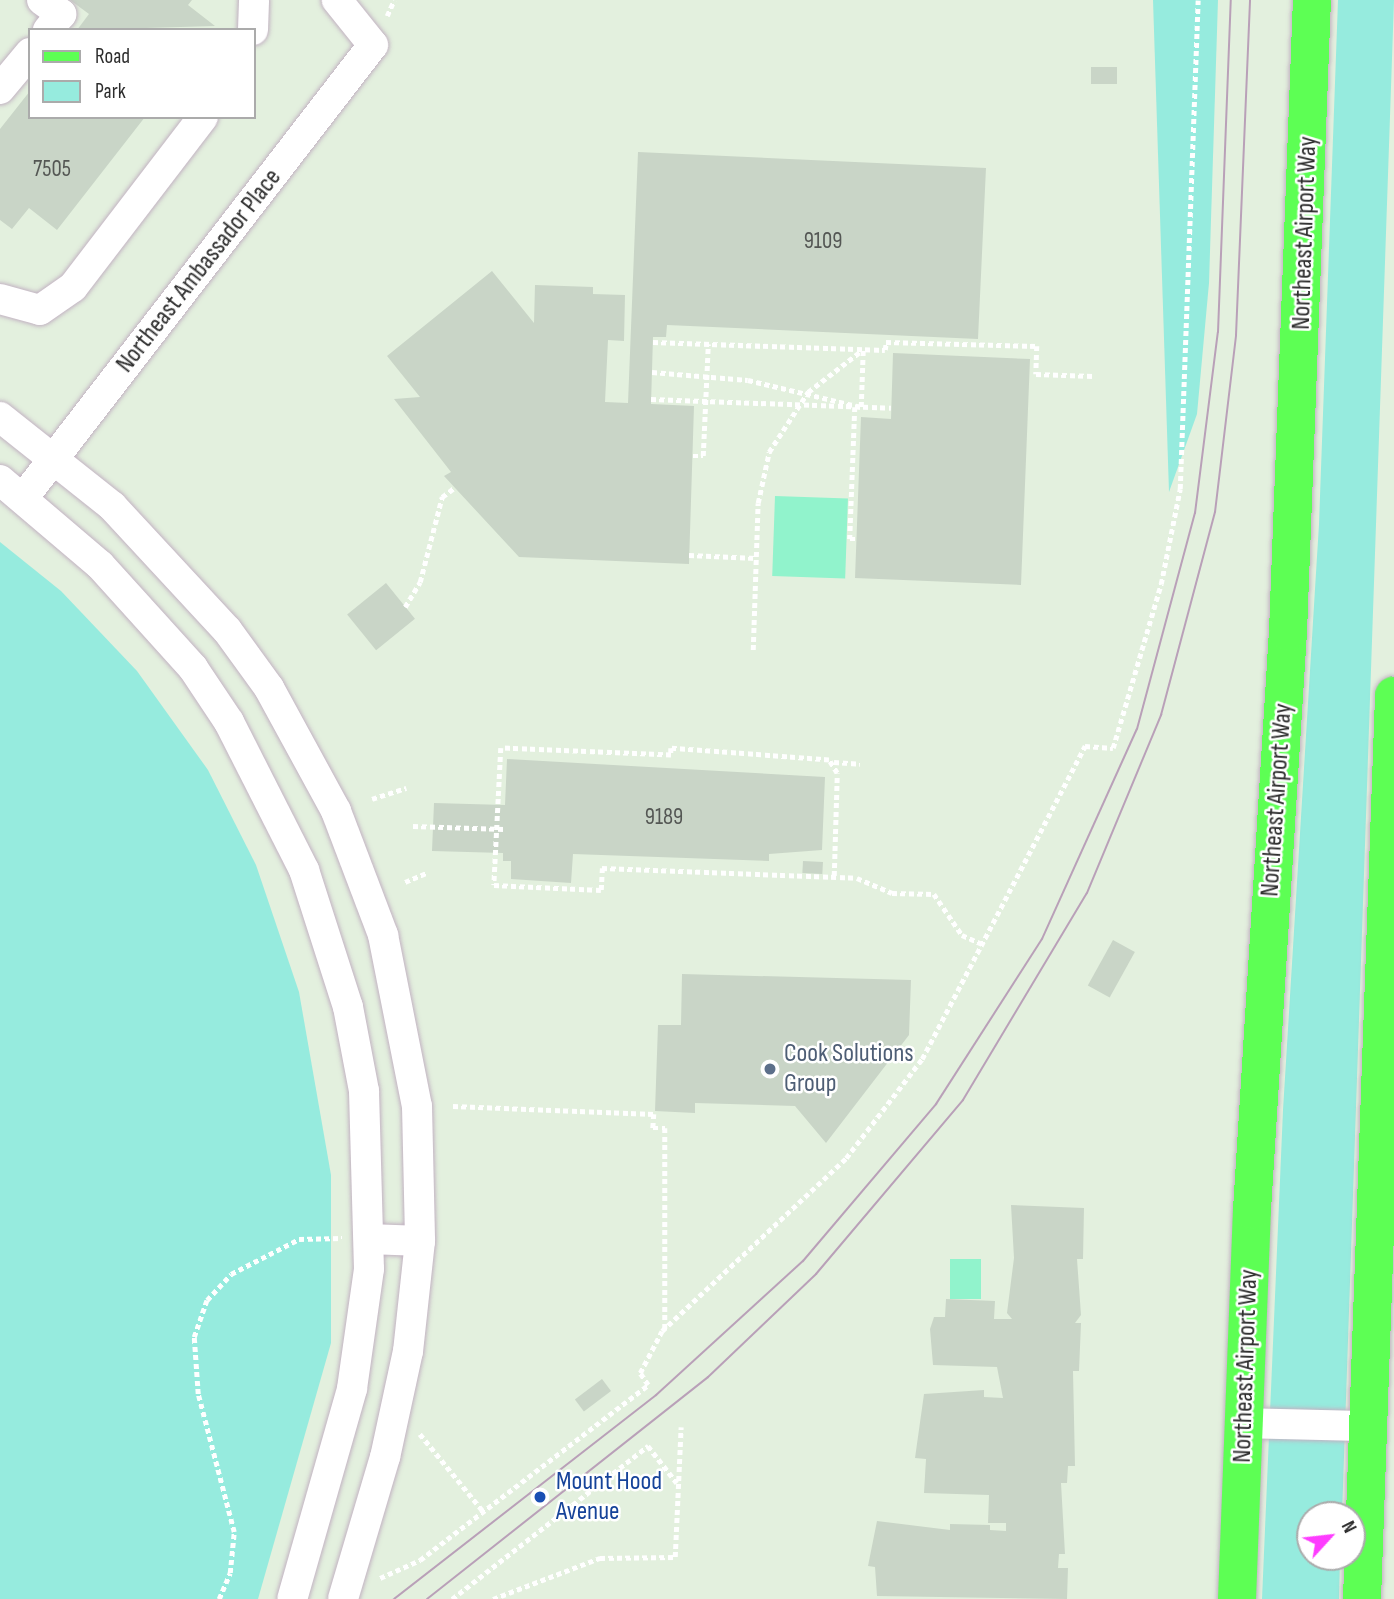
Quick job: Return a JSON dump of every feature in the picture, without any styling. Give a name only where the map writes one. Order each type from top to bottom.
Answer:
[{"type":"main road","name":"Northeast Airport Way","points":[[1237,1599],[1244,1423],[1288,632],[1312,0]]},
{"type":"main road","points":[[1362,1599],[1394,696]]},
{"type":"street","points":[[43,0],[61,14],[50,28]]},
{"type":"street","points":[[253,28],[254,0]]},
{"type":"street","name":"Northeast Ambassador Place","points":[[24,497],[373,45],[337,0]]},
{"type":"street","points":[[0,89],[28,55]]},
{"type":"street","points":[[0,299],[40,310],[73,287],[201,119]]},
{"type":"street","points":[[0,417],[54,457],[166,560],[227,630],[269,688],[336,811],[373,903],[400,1003],[417,1106],[420,1241],[408,1351],[385,1457],[343,1599]]},
{"type":"street","points":[[0,480],[24,497],[100,565],[193,668],[272,798],[329,940],[348,1007],[364,1091],[370,1239],[352,1389],[292,1599]]},
{"type":"street","points":[[370,1239],[420,1241]]},
{"type":"street","points":[[1244,1423],[1368,1426]]},
{"type":"path","points":[[380,1578],[420,1560],[648,1385],[640,1373],[665,1329],[846,1158],[922,1059],[984,945],[1085,746],[1113,748],[1161,584],[1180,489],[1198,0]]},
{"type":"path","points":[[653,342],[885,350],[886,342],[1037,346],[1036,374],[1093,376]]},
{"type":"path","points":[[693,456],[703,457],[708,344]]},
{"type":"path","points":[[753,650],[761,481],[776,436],[808,391],[863,349]]},
{"type":"path","points":[[861,407],[863,349]]},
{"type":"path","points":[[652,372],[706,375],[808,391],[861,407]]},
{"type":"path","points":[[651,399],[891,408]]},
{"type":"path","points":[[855,407],[850,539],[856,539]]},
{"type":"path","points":[[405,607],[420,582],[442,497],[454,488]]},
{"type":"path","points":[[689,555],[756,558]]},
{"type":"path","points":[[598,862],[602,868],[601,890],[494,885],[501,748],[671,755],[671,748],[860,764]]},
{"type":"path","points":[[833,762],[834,876]]},
{"type":"path","points":[[372,799],[406,788]]},
{"type":"path","points":[[413,826],[504,829]]},
{"type":"path","points":[[602,868],[857,878],[892,893],[934,894],[962,934],[984,945]]},
{"type":"path","points":[[405,882],[428,872]]},
{"type":"path","points":[[453,1106],[654,1114],[653,1128],[666,1128],[665,1329]]},
{"type":"path","points":[[219,1599],[230,1573],[234,1532],[198,1394],[194,1337],[207,1300],[231,1274],[299,1239],[370,1239]]},
{"type":"path","points":[[496,1598],[600,1558],[675,1557],[681,1427]]},
{"type":"path","points":[[417,1431],[483,1511]]},
{"type":"path","points":[[452,1599],[648,1446],[678,1483]]},
{"type":"green space","points":[[1153,0],[1218,0],[1209,283],[1197,414],[1169,492]]},
{"type":"green space","points":[[1338,0],[1394,0],[1342,1501],[1296,1501],[1296,1571],[1340,1571],[1339,1599],[1262,1599],[1283,1110],[1319,524]]},
{"type":"green space","points":[[775,496],[848,499],[845,578],[772,576]]},
{"type":"green space","points":[[0,542],[61,591],[137,671],[208,770],[256,865],[299,992],[331,1175],[331,1343],[258,1599],[0,1599]]},
{"type":"green space","points":[[950,1259],[981,1259],[981,1299],[950,1299]]},
{"type":"building","points":[[70,0],[192,0],[188,5],[215,26],[78,28],[89,14]]},
{"type":"building","points":[[1091,67],[1117,67],[1117,84],[1091,84]]},
{"type":"building","points":[[28,94],[28,119],[143,119],[57,230],[29,208],[12,229],[0,220],[0,129]]},
{"type":"building","points":[[638,152],[986,168],[978,339],[667,325],[666,337],[653,337],[651,404],[694,406],[689,564],[519,557],[444,476],[451,472],[394,399],[420,397],[387,356],[492,271],[534,323],[535,285],[593,287],[593,294],[625,295],[624,341],[608,340],[605,402],[628,403]]},
{"type":"building","points":[[893,353],[1030,359],[1021,585],[855,578],[861,417],[891,419]]},
{"type":"building","points":[[386,583],[415,619],[376,650],[347,614]]},
{"type":"building","points":[[507,759],[825,777],[822,850],[769,854],[769,861],[573,854],[571,883],[511,879],[511,861],[503,861],[503,853],[432,851],[434,803],[505,805]]},
{"type":"building","points":[[803,861],[823,862],[822,874],[802,873]]},
{"type":"building","points":[[1113,940],[1135,952],[1110,998],[1088,985]]},
{"type":"building","name":"Cook Solutions Group","points":[[682,974],[911,980],[909,1035],[826,1143],[795,1106],[695,1103],[695,1113],[655,1111],[658,1025],[681,1025]]},
{"type":"building","points":[[1011,1205],[1084,1208],[1083,1259],[1077,1259],[1081,1315],[1075,1323],[1081,1323],[1079,1371],[1073,1371],[1075,1466],[1068,1466],[1067,1483],[1061,1483],[1065,1554],[1059,1554],[1058,1568],[1068,1568],[1067,1599],[877,1596],[875,1567],[868,1566],[877,1521],[950,1530],[950,1524],[990,1525],[990,1530],[1006,1531],[1006,1523],[988,1523],[989,1495],[924,1493],[926,1459],[915,1458],[924,1394],[984,1390],[984,1397],[1003,1398],[997,1367],[933,1365],[930,1329],[934,1317],[945,1317],[946,1299],[995,1301],[994,1319],[1012,1319],[1007,1313],[1014,1258]]},
{"type":"building","points":[[602,1379],[611,1391],[584,1411],[575,1399]]},
{"type":"tram line","points":[[394,1599],[656,1395],[803,1261],[936,1104],[1042,939],[1137,729],[1195,513],[1218,332],[1231,0]]},
{"type":"tram line","points":[[427,1599],[708,1377],[816,1274],[963,1100],[1087,893],[1161,715],[1215,512],[1236,335],[1250,0]]},
{"type":"place","name":"Cook Solutions Group","points":[[770,1069]]},
{"type":"place","name":"Mount Hood Avenue","points":[[540,1497]]}]
